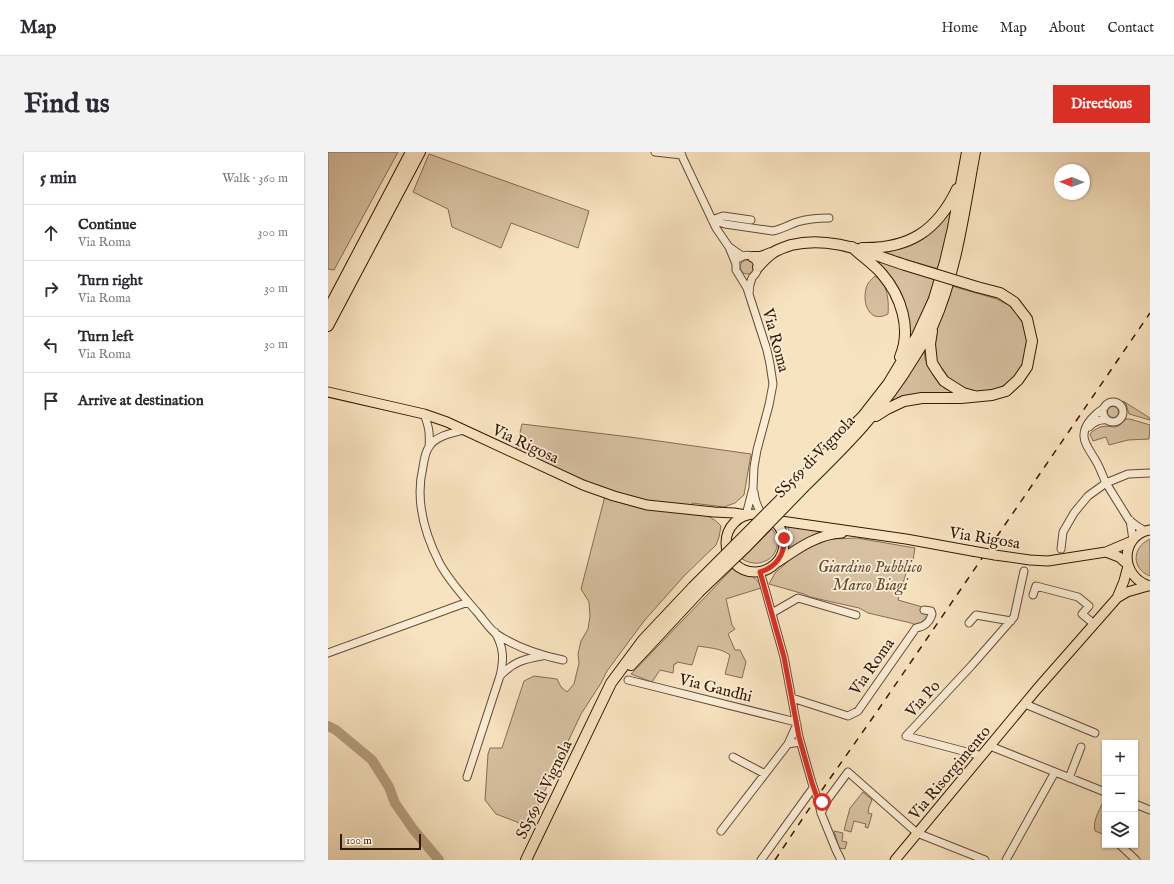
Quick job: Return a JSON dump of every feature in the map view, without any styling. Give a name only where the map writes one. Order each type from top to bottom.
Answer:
[{"type":"highway","points":[[328,310],[411,152]]},
{"type":"highway","points":[[328,326],[420,152]]},
{"type":"highway","name":"SS569 di Vignola","points":[[526,860],[588,732],[618,680],[696,590],[744,549],[863,416],[888,384],[917,336],[934,299],[947,255],[967,152]]},
{"type":"highway","name":"SS569 di Vignola","points":[[801,485],[839,452],[868,422],[900,381],[932,325],[944,294],[957,249],[975,152]]},
{"type":"highway","points":[[852,247],[873,248],[901,244],[929,229],[947,209],[962,178]]},
{"type":"highway","points":[[748,256],[761,257],[788,246],[810,242],[831,242],[852,247],[1000,293],[1014,302],[1027,319],[1032,341],[1027,367],[1018,380],[1006,391],[992,396],[922,398],[904,401],[868,422]]},
{"type":"highway","points":[[852,247],[881,272],[892,288],[902,310],[906,333],[902,351],[888,384]]},
{"type":"highway","points":[[758,267],[773,253]]},
{"type":"highway","points":[[932,325],[930,344],[932,363],[937,371],[944,381],[963,393],[978,397]]},
{"type":"main road","name":"Via Rigosa","points":[[328,392],[424,414],[447,422],[583,485],[614,496],[647,505],[746,515]]},
{"type":"main road","points":[[714,512],[725,519],[730,528]]},
{"type":"main road","points":[[757,513],[762,514],[774,520],[782,530],[784,544],[782,555],[776,564],[768,569],[760,572],[745,570],[736,564],[729,555],[726,543],[727,537],[730,528],[738,519],[746,515],[757,513]]},
{"type":"main road","name":"Via Rigosa","points":[[774,520],[906,539],[1030,560],[1048,561],[1106,552],[1133,541],[1136,537],[1148,530]]},
{"type":"main road","name":"Via Rigosa","points":[[776,564],[817,538],[836,533],[859,532]]},
{"type":"main road","name":"Via Risorgimento","points":[[1117,598],[1124,581],[1128,565],[1128,549],[1133,541]]},
{"type":"main road","points":[[1106,552],[1119,557],[1128,565],[1132,574],[1137,580],[1149,586]]},
{"type":"main road","name":"Via Risorgimento","points":[[895,860],[1037,689],[1117,598],[1127,592],[1149,586]]},
{"type":"street","points":[[654,152],[681,153]]},
{"type":"street","name":"Via Roma","points":[[681,153],[719,234],[729,247],[736,264],[736,270],[744,282],[749,294],[769,356],[772,384],[769,405],[757,450],[754,467],[753,488],[746,515]]},
{"type":"street","points":[[712,220],[723,216],[751,220]]},
{"type":"street","points":[[712,220],[725,224],[773,231],[781,230],[798,222],[815,218],[829,218]]},
{"type":"street","name":"Via Roma","points":[[729,247],[756,260],[758,267],[753,276],[749,294]]},
{"type":"street","points":[[736,264],[737,260],[748,256]]},
{"type":"street","points":[[740,276],[746,278],[753,276]]},
{"type":"street","points":[[1084,432],[1096,421],[1107,420],[1113,422],[1119,420],[1123,410],[1120,404],[1114,402],[1108,403],[1093,417],[1084,432],[1085,441],[1106,483],[1130,520],[1137,526],[1148,530]]},
{"type":"street","points":[[1104,408],[1104,414],[1107,420]]},
{"type":"street","points":[[424,414],[429,426],[430,435],[429,446],[420,476],[420,491],[424,522],[429,539],[441,565],[459,592],[495,632],[499,639],[502,652],[503,661],[500,676],[467,777]]},
{"type":"street","points":[[429,446],[437,439],[464,430]]},
{"type":"street","points":[[1061,548],[1063,532],[1074,513],[1088,496],[1106,483],[1128,474],[1150,473]]},
{"type":"street","name":"Via Roma","points":[[753,488],[757,507],[762,514]]},
{"type":"street","points":[[1130,520],[1133,541]]},
{"type":"street","name":"Via Po","points":[[982,756],[906,736],[1014,617],[1024,571]]},
{"type":"street","points":[[760,572],[784,657],[800,742],[821,813],[841,860]]},
{"type":"street","points":[[1033,595],[1036,586],[1078,597],[1089,606],[1082,614],[1094,624]]},
{"type":"street","points":[[772,613],[798,598],[856,615]]},
{"type":"street","points":[[328,654],[468,602]]},
{"type":"street","name":"Via Roma","points":[[792,698],[848,716],[858,711],[916,628],[925,625],[930,619],[932,614],[931,611],[924,610]]},
{"type":"street","points":[[969,623],[976,615],[1011,621]]},
{"type":"street","points":[[495,632],[516,645],[542,656],[563,660]]},
{"type":"street","points":[[500,676],[506,669],[518,662],[527,658],[542,656]]},
{"type":"street","name":"Via Gandhi","points":[[628,680],[796,723]]},
{"type":"street","points":[[1025,704],[1095,733]]},
{"type":"street","points":[[722,831],[788,744],[796,723]]},
{"type":"street","points":[[788,744],[800,742]]},
{"type":"street","points":[[990,746],[1102,791]]},
{"type":"street","points":[[1069,778],[1081,747]]},
{"type":"street","points":[[732,757],[765,774]]},
{"type":"street","points":[[821,813],[828,799],[848,772],[918,832],[985,860]]},
{"type":"street","points":[[1006,860],[1055,772]]},
{"type":"street","points":[[761,860],[813,788]]},
{"type":"street","points":[[818,800],[822,802],[828,799]]},
{"type":"street","points":[[1138,805],[1150,810]]},
{"type":"street","points":[[1123,848],[1136,860]]},
{"type":"green space","points":[[328,152],[398,152],[334,270],[328,269]]},
{"type":"green space","points":[[429,154],[589,211],[578,248],[511,223],[501,248],[452,227],[448,209],[413,192]]},
{"type":"green space","points":[[953,205],[939,269],[878,252],[909,244]]},
{"type":"green space","points":[[874,259],[935,280],[923,313],[908,344],[899,290],[886,270]]},
{"type":"green space","points":[[747,260],[752,262],[754,267],[752,272],[747,274],[742,272],[740,267],[742,262]]},
{"type":"green space","points":[[875,276],[883,283],[887,293],[888,314],[882,316],[872,314],[866,306],[865,301],[865,295],[869,282]]},
{"type":"green space","points":[[952,286],[997,299],[1012,307],[1023,322],[1028,341],[1024,361],[1014,378],[998,389],[978,393],[962,390],[946,378],[936,364],[934,334]]},
{"type":"green space","points":[[924,346],[925,359],[932,373],[944,388],[961,396],[886,408],[897,392]]},
{"type":"green space","points":[[1123,401],[1150,418],[1150,420],[1129,414],[1126,404]]},
{"type":"green space","points":[[1113,406],[1117,408],[1119,412],[1117,416],[1113,418],[1109,416],[1107,412],[1109,408]]},
{"type":"green space","points":[[1126,419],[1150,425],[1149,439],[1128,440],[1109,445],[1106,437],[1093,441],[1090,434],[1093,431],[1100,427],[1115,427],[1120,425]]},
{"type":"green space","points":[[522,424],[751,454],[744,495],[735,503],[724,507],[692,503],[692,512],[708,516],[721,526],[716,545],[684,576],[644,621],[607,671],[581,714],[527,829],[517,822],[496,814],[485,800],[488,754],[490,748],[502,748],[524,681],[534,676],[557,679],[561,687],[567,692],[574,684],[579,663],[578,654],[581,641],[588,629],[590,616],[589,602],[581,589],[605,496],[515,454]]},
{"type":"green space","points":[[788,526],[824,530],[825,532],[791,548]]},
{"type":"green space","points":[[772,529],[776,537],[777,544],[776,551],[772,557],[759,563],[751,563],[742,559]]},
{"type":"green space","name":"Giardino Pubblico Marco Biagi","points":[[857,538],[915,548],[913,560],[910,560],[898,600],[926,608],[929,613],[928,618],[918,626],[868,613],[859,608],[810,597],[769,584],[775,573],[793,557],[813,546],[830,539]]},
{"type":"green space","points":[[1150,539],[1150,576],[1139,568],[1136,558],[1140,547]]},
{"type":"green space","points":[[734,567],[754,577],[761,588],[726,599],[732,625],[735,629],[728,634],[735,650],[740,650],[746,662],[742,678],[725,674],[730,655],[719,650],[698,646],[692,665],[677,662],[674,664],[673,673],[660,670],[652,682],[631,674]]},
{"type":"green space","points":[[863,792],[872,800],[868,813],[872,814],[868,828],[865,827],[866,824],[854,821],[851,832],[844,830],[850,808]]},
{"type":"green space","points":[[1102,804],[1102,834],[1095,831],[1094,827],[1097,814]]},
{"type":"green space","points":[[834,831],[843,833],[842,841],[847,842],[845,849],[839,848]]},
{"type":"waterway","points":[[328,726],[336,730],[372,760],[389,787],[395,803],[413,829],[439,860]]},
{"type":"railway","points":[[775,860],[1150,313]]},
{"type":"route","points":[[784,538],[784,549],[779,560],[776,564],[760,572],[789,678],[799,737],[818,800],[822,802]]}]
